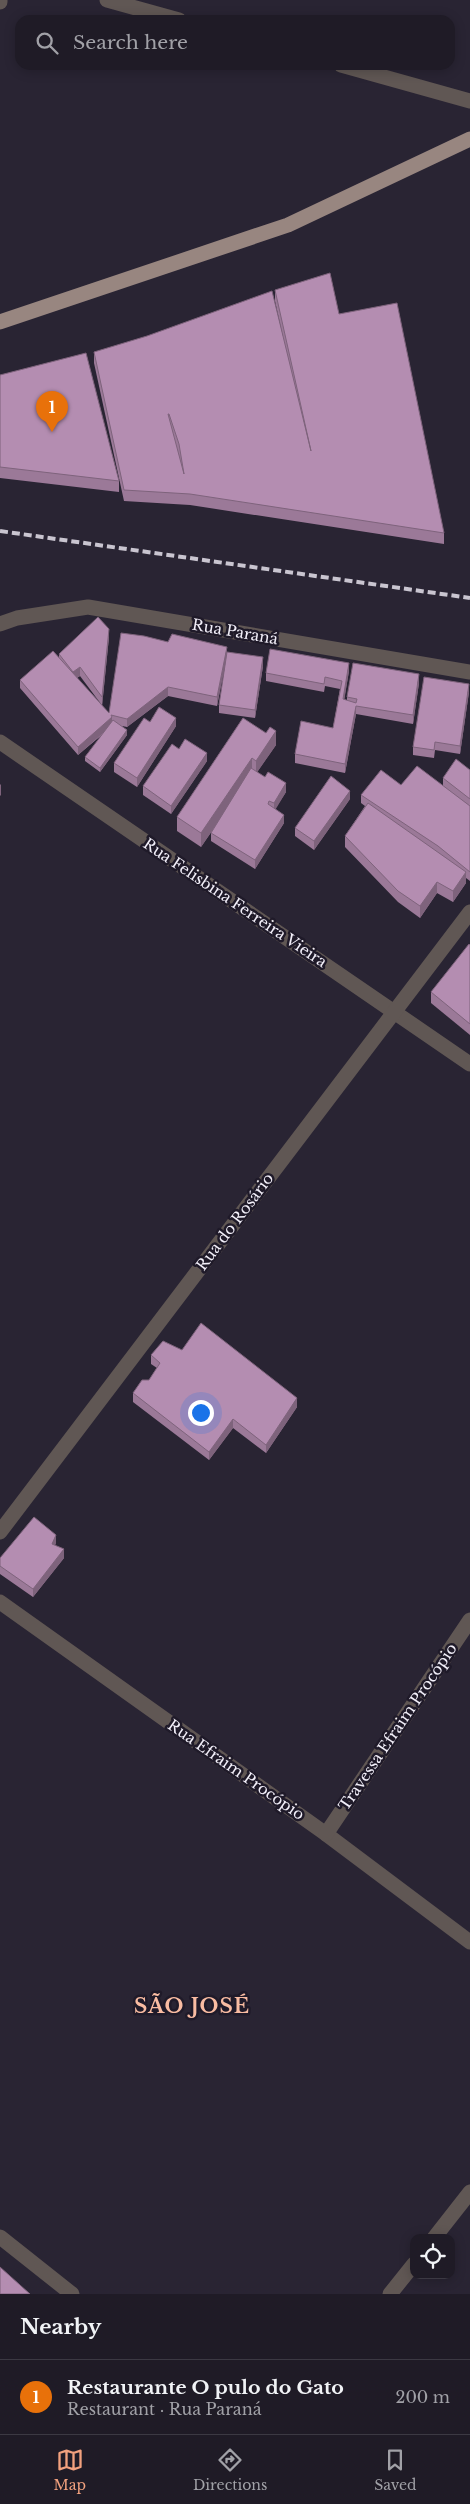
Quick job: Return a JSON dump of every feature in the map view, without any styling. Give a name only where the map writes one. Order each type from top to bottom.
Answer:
[{"type":"main road","points":[[0,322],[288,225],[470,139]]},
{"type":"street","points":[[107,0],[161,15]]},
{"type":"street","points":[[359,70],[470,101]]},
{"type":"street","name":"Rua Paraná","points":[[0,624],[17,618],[88,607],[470,672]]},
{"type":"street","name":"Rua Felisbina Ferreira Vieira","points":[[0,742],[470,1064]]},
{"type":"street","name":"Rua do Rosário","points":[[0,1532],[470,912]]},
{"type":"street","name":"Rua Efraim Procópio","points":[[0,1602],[326,1834],[470,1942]]},
{"type":"street","name":"Travessa Efraim Procópio","points":[[326,1834],[470,1620]]},
{"type":"street","points":[[437,2234],[470,2192]]},
{"type":"street","points":[[0,2237],[72,2294]]},
{"type":"street","points":[[390,2294],[410,2269]]},
{"type":"building","points":[[330,273],[339,314],[397,303],[444,533],[190,494],[124,490],[94,352],[147,336],[272,291],[311,451],[275,290]],"holes":[[[168,414],[179,444],[184,474]]]},
{"type":"building","points":[[86,353],[119,481],[0,467],[0,375]]},
{"type":"building","points":[[98,617],[109,629],[102,697],[80,667],[73,672],[59,654]]},
{"type":"building","points":[[121,633],[168,642],[172,634],[227,647],[217,697],[168,687],[127,719],[111,715],[112,717],[78,747],[20,680],[53,651],[109,713]]},
{"type":"building","points":[[270,649],[349,663],[343,699],[356,703],[357,699],[347,697],[353,663],[419,674],[413,715],[356,706],[345,764],[295,754],[301,721],[333,728],[342,681],[325,677],[324,684],[266,673]]},
{"type":"building","points":[[227,652],[263,657],[255,710],[219,705]]},
{"type":"building","points":[[424,677],[469,684],[460,746],[435,742],[434,750],[413,747]]},
{"type":"building","points":[[159,707],[176,718],[137,778],[114,763],[144,718],[150,722]]},
{"type":"building","points":[[243,718],[266,733],[270,727],[276,731],[256,761],[252,758],[201,833],[177,817]]},
{"type":"building","points":[[113,720],[127,730],[100,768],[85,757]]},
{"type":"building","points":[[185,739],[207,753],[171,806],[143,786],[172,744],[179,749]]},
{"type":"building","points":[[456,759],[470,770],[470,799],[443,778]]},
{"type":"building","points":[[417,766],[470,806],[470,872],[438,846],[361,795],[381,770],[401,785]]},
{"type":"building","points":[[251,768],[265,777],[268,772],[286,783],[274,803],[269,801],[268,804],[284,815],[255,860],[211,833]]},
{"type":"building","points":[[331,776],[350,791],[314,841],[295,828]]},
{"type":"building","points":[[368,803],[466,872],[453,891],[437,882],[420,906],[398,891],[345,836]]},
{"type":"building","points":[[470,945],[470,1024],[431,992]]},
{"type":"building","points":[[201,1323],[297,1398],[266,1445],[233,1419],[209,1452],[133,1393],[142,1380],[149,1380],[160,1363],[151,1355],[163,1341],[182,1350]]},
{"type":"building","points":[[34,1517],[56,1535],[52,1544],[64,1549],[33,1589],[0,1566],[0,1558]]},
{"type":"building","points":[[0,2267],[30,2294],[0,2294]]},
{"type":"railway","points":[[0,531],[470,598]]},
{"type":"place","name":"Restaurante O pulo do Gato","points":[[52,432]]},
{"type":"district","name":"SÃO JOSÉ","points":[[192,2006]]}]
